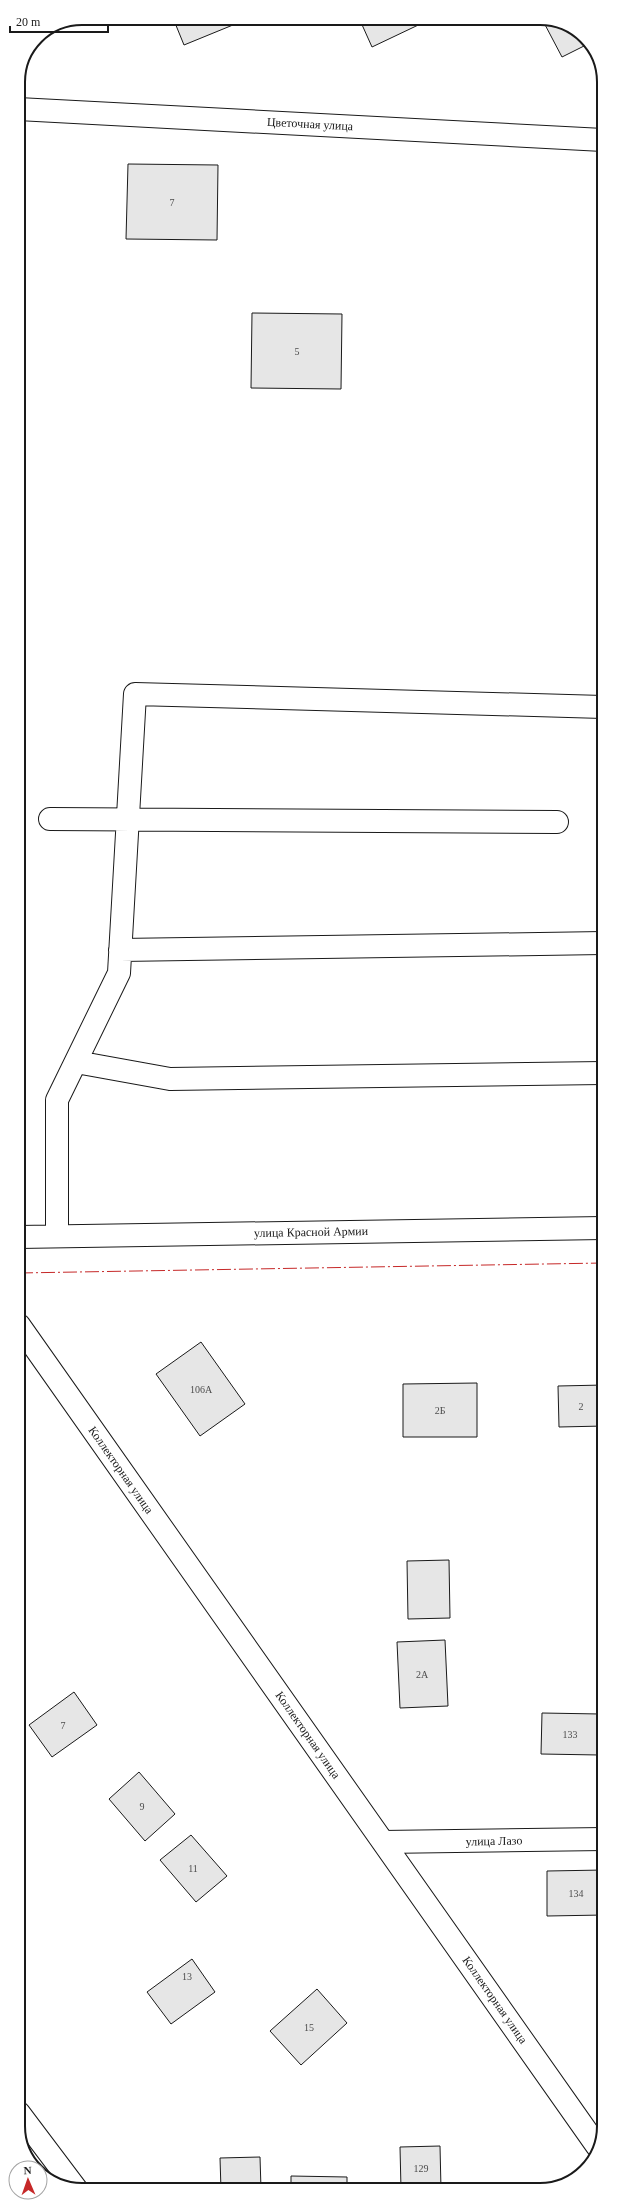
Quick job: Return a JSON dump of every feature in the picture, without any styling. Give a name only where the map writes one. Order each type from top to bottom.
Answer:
[{"type":"street","name":"Цветочная улица","points":[[25,109],[597,140]]},
{"type":"street","points":[[57,1236],[57,1100],[119,973],[135,694],[597,707]]},
{"type":"street","points":[[50,819],[557,822]]},
{"type":"street","points":[[120,950],[597,943]]},
{"type":"street","points":[[76,1062],[170,1079],[597,1073]]},
{"type":"street","name":"улица Красной Армии","points":[[25,1236],[597,1228]]},
{"type":"street","name":"Коллекторная улица","points":[[25,1334],[594,2142]]},
{"type":"street","name":"улица Лазо","points":[[383,1842],[597,1839]]},
{"type":"street","points":[[25,2121],[72,2182]]},
{"type":"building","points":[[176,25],[233,25],[184,45]]},
{"type":"building","points":[[362,25],[418,25],[372,47]]},
{"type":"building","points":[[545,25],[562,29],[578,39],[584,46],[562,57]]},
{"type":"building","points":[[128,164],[218,165],[217,240],[126,239]]},
{"type":"building","points":[[252,313],[342,314],[341,389],[251,388]]},
{"type":"building","points":[[201,1342],[245,1404],[200,1436],[156,1374]]},
{"type":"building","points":[[477,1383],[477,1437],[403,1437],[403,1384]]},
{"type":"building","points":[[597,1385],[597,1426],[559,1427],[558,1386]]},
{"type":"building","points":[[449,1560],[450,1618],[408,1619],[407,1561]]},
{"type":"building","points":[[445,1640],[448,1706],[400,1708],[397,1642]]},
{"type":"building","points":[[74,1692],[97,1725],[52,1757],[29,1725]]},
{"type":"building","points":[[542,1713],[597,1714],[597,1755],[541,1754]]},
{"type":"building","points":[[139,1772],[175,1814],[145,1841],[109,1799]]},
{"type":"building","points":[[191,1835],[227,1876],[196,1902],[160,1860]]},
{"type":"building","points":[[597,1870],[597,1915],[547,1916],[547,1871]]},
{"type":"building","points":[[192,1959],[215,1992],[171,2024],[147,1992]]},
{"type":"building","points":[[317,1989],[347,2023],[301,2065],[270,2031]]},
{"type":"building","points":[[440,2146],[441,2183],[401,2183],[400,2147]]},
{"type":"building","points":[[260,2157],[261,2183],[221,2183],[220,2158]]},
{"type":"building","points":[[291,2176],[347,2177],[347,2183],[291,2183]]},
{"type":"power","points":[[25,1273],[597,1263]]}]
